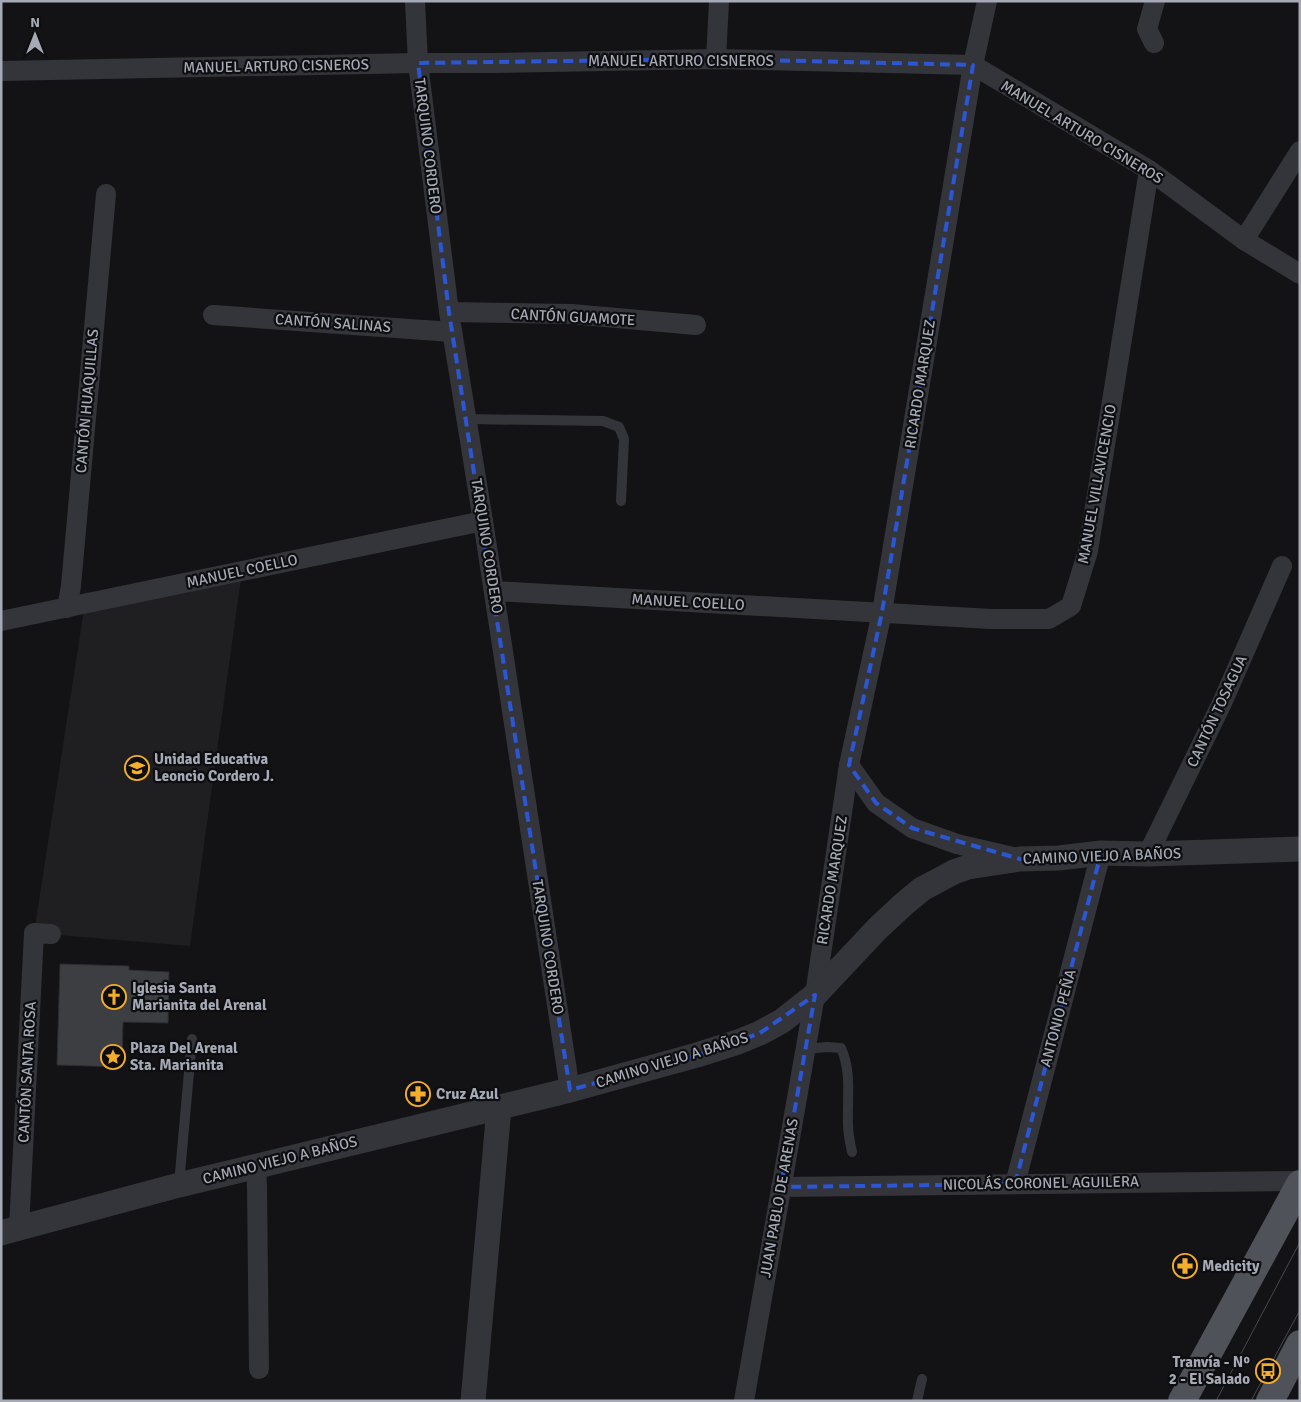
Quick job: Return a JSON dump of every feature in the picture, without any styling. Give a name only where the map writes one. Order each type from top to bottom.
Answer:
[{"type":"main road","points":[[1182,1401],[1300,1182]]},
{"type":"main road","points":[[1270,1401],[1300,1344]]},
{"type":"street","name":"TARQUINO CORDERO","points":[[415,1],[418,63],[449,312],[494,591],[570,1090]]},
{"type":"street","points":[[716,59],[719,1]]},
{"type":"street","name":"RICARDO MARQUEZ","points":[[815,995],[849,765],[882,612],[973,65],[987,1]]},
{"type":"street","points":[[1154,43],[1147,29],[1155,1]]},
{"type":"street","name":"MANUEL ARTURO CISNEROS","points":[[1,71],[716,59],[973,65],[1149,170],[1244,240],[1300,274]]},
{"type":"street","points":[[1244,240],[1300,151]]},
{"type":"street","name":"MANUEL VILLAVICENCIO","points":[[882,612],[991,619],[1050,619],[1071,606],[1088,551],[1149,170]]},
{"type":"street","name":"CANTÓN HUAQUILLAS","points":[[67,608],[71,586],[106,194]]},
{"type":"street","name":"CANTÓN GUAMOTE","points":[[449,312],[571,314],[696,325]]},
{"type":"street","name":"CANTÓN SALINAS","points":[[213,315],[452,332]]},
{"type":"street","name":"MANUEL COELLO","points":[[1,621],[483,521]]},
{"type":"street","name":"CANTÓN TOSAGUA","points":[[1148,854],[1222,703],[1282,566]]},
{"type":"street","name":"MANUEL COELLO","points":[[494,591],[882,612]]},
{"type":"street","points":[[849,765],[876,803],[912,828],[957,844],[1020,858]]},
{"type":"street","name":"CAMINO VIEJO A BAÑOS","points":[[10,1231],[179,1185],[570,1090],[738,1042],[782,1021],[815,995],[878,928],[922,889],[954,872],[968,867],[1020,858],[1059,858],[1101,853],[1148,854],[1300,849]]},
{"type":"street","name":"ANTONIO PEÑA","points":[[1015,1184],[1101,853]]},
{"type":"street","name":"CANTÓN SANTA ROSA","points":[[10,1231],[34,933],[51,934]]},
{"type":"street","name":"JUAN PABLO DE ARENAS","points":[[744,1401],[815,995]]},
{"type":"street","points":[[473,1401],[499,1108]]},
{"type":"street","points":[[256,1166],[258,1187],[259,1369]]},
{"type":"street","name":"NICOLÁS CORONEL AGUILERA","points":[[781,1187],[1300,1182]]},
{"type":"lane","points":[[467,419],[603,421],[619,427],[624,440],[621,501]]},
{"type":"lane","points":[[179,1185],[192,1039]]},
{"type":"lane","points":[[805,1049],[841,1048],[846,1058],[849,1096],[848,1125],[852,1152]]},
{"type":"lane","points":[[917,1401],[922,1379]]},
{"type":"highlighted area","points":[[716,59],[973,65],[882,612],[849,765],[876,803],[912,828],[1020,859],[1101,853],[1015,1184],[781,1187],[815,995],[760,1033],[719,1049],[570,1090],[449,312],[418,63]]},
{"type":"shaded area","name":"Unidad Educativa Leoncio Cordero J.","points":[[242,571],[190,946],[34,933],[85,603]]},
{"type":"building","name":"Iglesia Santa Marianita del Arenal","points":[[60,964],[129,966],[129,970],[169,972],[168,1023],[123,1022],[122,1067],[57,1065]]},
{"type":"tram line","points":[[1216,1401],[1300,1242]]},
{"type":"tram line","points":[[1251,1401],[1300,1310]]},
{"type":"place","name":"Unidad Educativa Leoncio Cordero J.","points":[[137,768]]},
{"type":"place","name":"Iglesia Santa Marianita del Arenal","points":[[114,997]]},
{"type":"place","name":"Plaza Del Arenal Sta. Marianita","points":[[113,1057]]},
{"type":"place","name":"Cruz Azul","points":[[418,1094]]},
{"type":"place","name":"Medicity","points":[[1185,1266]]},
{"type":"place","name":"Tranvía - Nº 2 - El Salado","points":[[1268,1371]]}]
